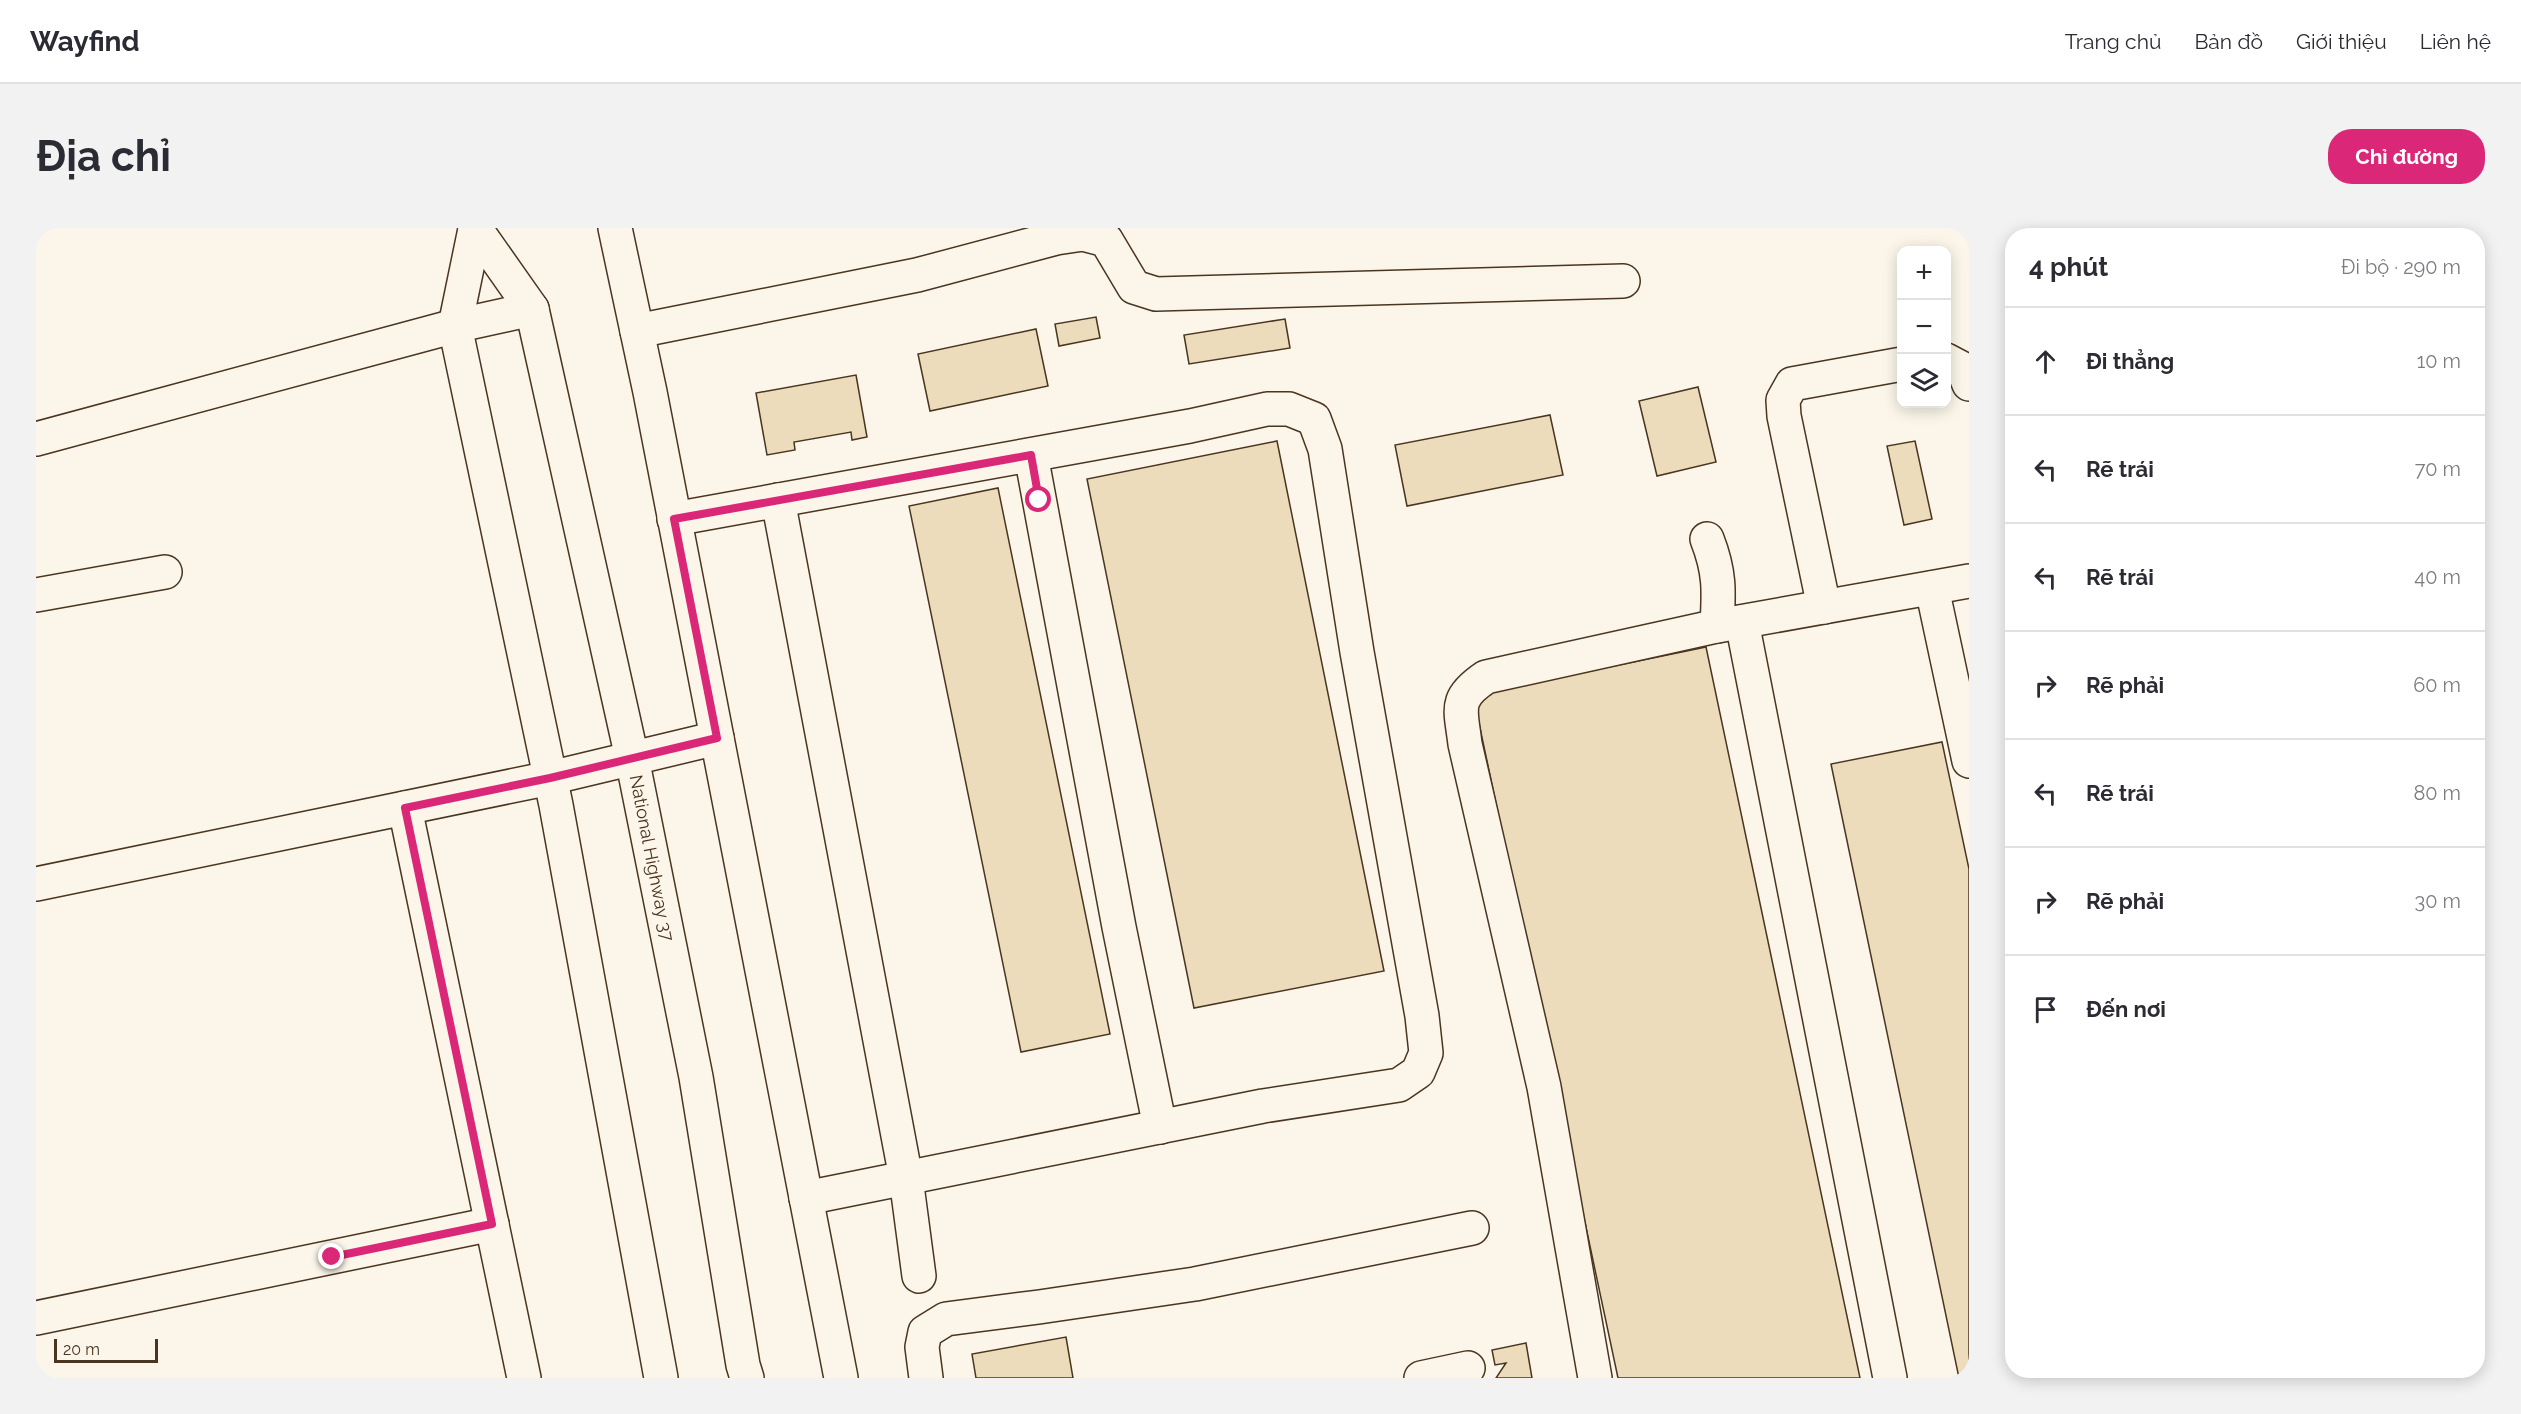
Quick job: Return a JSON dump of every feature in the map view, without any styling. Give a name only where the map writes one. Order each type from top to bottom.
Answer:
[{"type":"main road","points":[[615,228],[841,1378]]},
{"type":"main road","name":"National Highway 37","points":[[475,229],[532,309],[632,758],[696,1077],[747,1378]]},
{"type":"main road","name":"National Highway 37","points":[[475,229],[455,326],[550,778],[661,1378]]},
{"type":"main road","points":[[637,331],[917,275],[1056,238],[1083,234],[1106,240],[1134,287],[1156,294],[1623,281]]},
{"type":"main road","points":[[36,439],[455,326],[532,309]]},
{"type":"main road","points":[[1951,362],[1963,369],[1969,384]]},
{"type":"main road","points":[[1824,607],[1792,461],[1783,400],[1792,384],[1897,365]]},
{"type":"main road","points":[[674,519],[1190,426],[1267,409],[1289,409],[1314,419],[1325,449],[1357,652],[1422,1016],[1426,1053],[1418,1072],[1399,1085],[1263,1106],[806,1198]]},
{"type":"main road","points":[[1031,455],[1117,915],[1160,1127]]},
{"type":"main road","points":[[778,500],[906,1178],[920,1276]]},
{"type":"main road","points":[[1707,538],[1717,564],[1719,596],[1729,624],[1890,1378]]},
{"type":"main road","points":[[36,595],[165,572]]},
{"type":"main road","points":[[1595,1378],[1545,1087],[1465,744],[1460,706],[1468,689],[1486,677],[1729,624],[1969,581]]},
{"type":"main road","points":[[1932,588],[1969,761]]},
{"type":"main road","points":[[36,885],[550,778],[717,738]]},
{"type":"main road","points":[[405,808],[524,1378]]},
{"type":"main road","points":[[36,1318],[492,1224]]},
{"type":"main road","points":[[926,1378],[922,1347],[925,1332],[946,1319],[1195,1284],[1472,1228]]},
{"type":"main road","points":[[1421,1378],[1468,1368]]},
{"type":"building","points":[[1096,317],[1100,338],[1059,346],[1055,324]]},
{"type":"building","points":[[1285,319],[1290,348],[1189,364],[1184,335]]},
{"type":"building","points":[[1036,329],[1048,386],[930,411],[918,354]]},
{"type":"building","points":[[856,375],[867,437],[852,440],[851,432],[794,442],[795,450],[767,455],[756,393]]},
{"type":"building","points":[[1698,387],[1716,462],[1657,476],[1639,401]]},
{"type":"building","points":[[1550,415],[1563,475],[1407,506],[1395,445]]},
{"type":"building","points":[[1277,441],[1384,971],[1194,1008],[1087,479]]},
{"type":"building","points":[[1915,441],[1932,519],[1904,525],[1887,446]]},
{"type":"building","points":[[998,488],[1110,1034],[1021,1052],[909,506]]},
{"type":"building","points":[[1706,647],[1860,1378],[1618,1378],[1473,695]]},
{"type":"building","points":[[1942,742],[1969,869],[1969,1378],[1959,1378],[1831,764]]},
{"type":"building","points":[[1066,1337],[1073,1378],[976,1378],[972,1354]]},
{"type":"building","points":[[1526,1343],[1532,1378],[1496,1378],[1506,1363],[1495,1365],[1492,1350]]},
{"type":"route","points":[[332,1257],[492,1224],[405,808],[550,778],[717,738],[674,519],[1031,455],[1039,500]]}]
